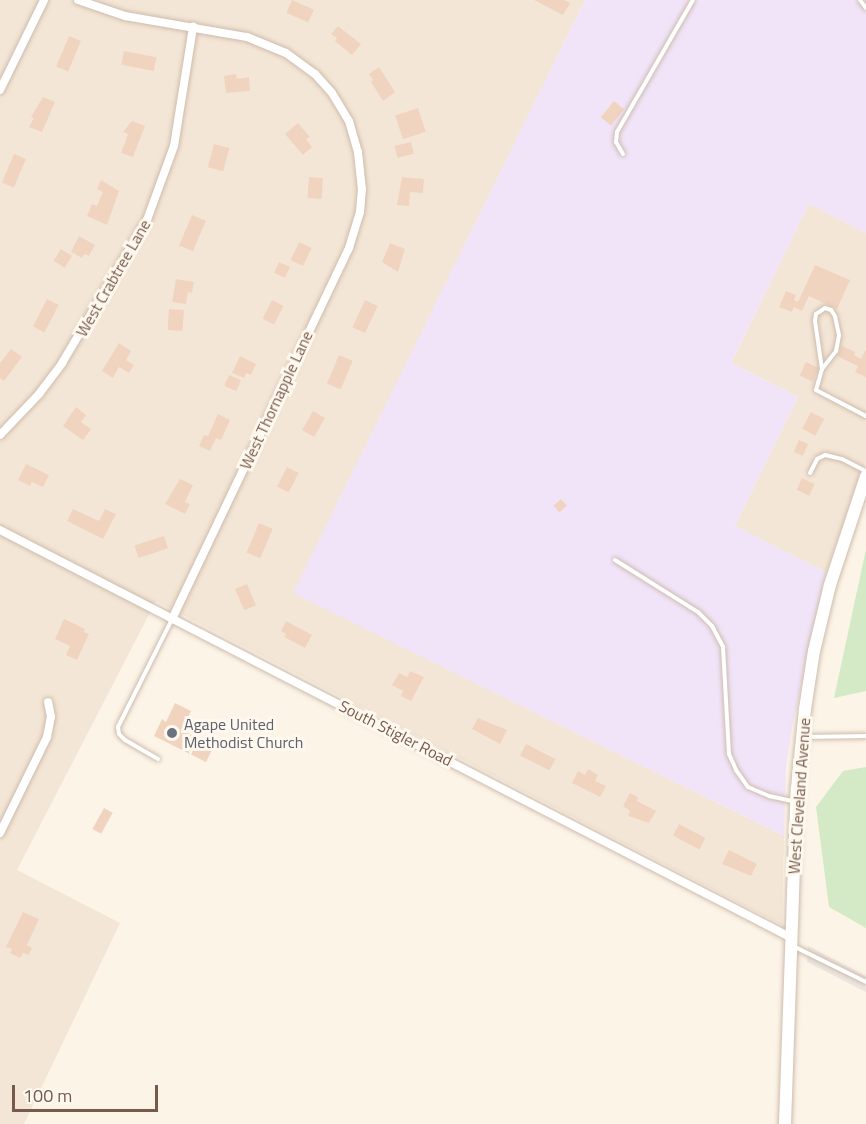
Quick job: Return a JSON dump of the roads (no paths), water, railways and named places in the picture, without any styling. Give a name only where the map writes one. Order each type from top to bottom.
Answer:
[{"type":"main road","name":"West Cleveland Avenue","points":[[785,1124],[797,802],[805,709],[821,622],[847,528],[866,476]]},
{"type":"street","points":[[0,90],[44,0]]},
{"type":"street","name":"West Thornapple Lane","points":[[78,0],[125,16],[193,27],[262,42],[286,53],[315,74],[332,93],[349,121],[362,176],[360,212],[349,248],[172,619]]},
{"type":"street","name":"West Crabtree Lane","points":[[0,435],[39,394],[62,363],[147,220],[174,146],[193,27]]},
{"type":"street","name":"South Stigler Road","points":[[0,530],[792,942]]},
{"type":"street","points":[[0,833],[47,737],[51,717],[48,702]]},
{"type":"lane","points":[[623,154],[616,142],[617,132],[693,0]]},
{"type":"lane","points":[[860,0],[866,8]]},
{"type":"lane","points":[[822,369],[815,321],[816,314],[825,308],[835,316],[839,335],[836,351],[822,369],[816,390],[866,416]]},
{"type":"lane","points":[[810,473],[817,459],[825,455],[842,459],[866,471]]},
{"type":"lane","points":[[615,560],[698,612],[712,626],[723,647],[729,754],[736,770],[748,787],[769,796],[797,802]]},
{"type":"lane","points":[[158,759],[125,740],[118,734],[118,727],[172,619]]},
{"type":"lane","points":[[803,737],[866,736]]},
{"type":"lane","points":[[792,942],[866,981]]},
{"type":"place","name":"Agape United Methodist Church","points":[[172,733]]}]
